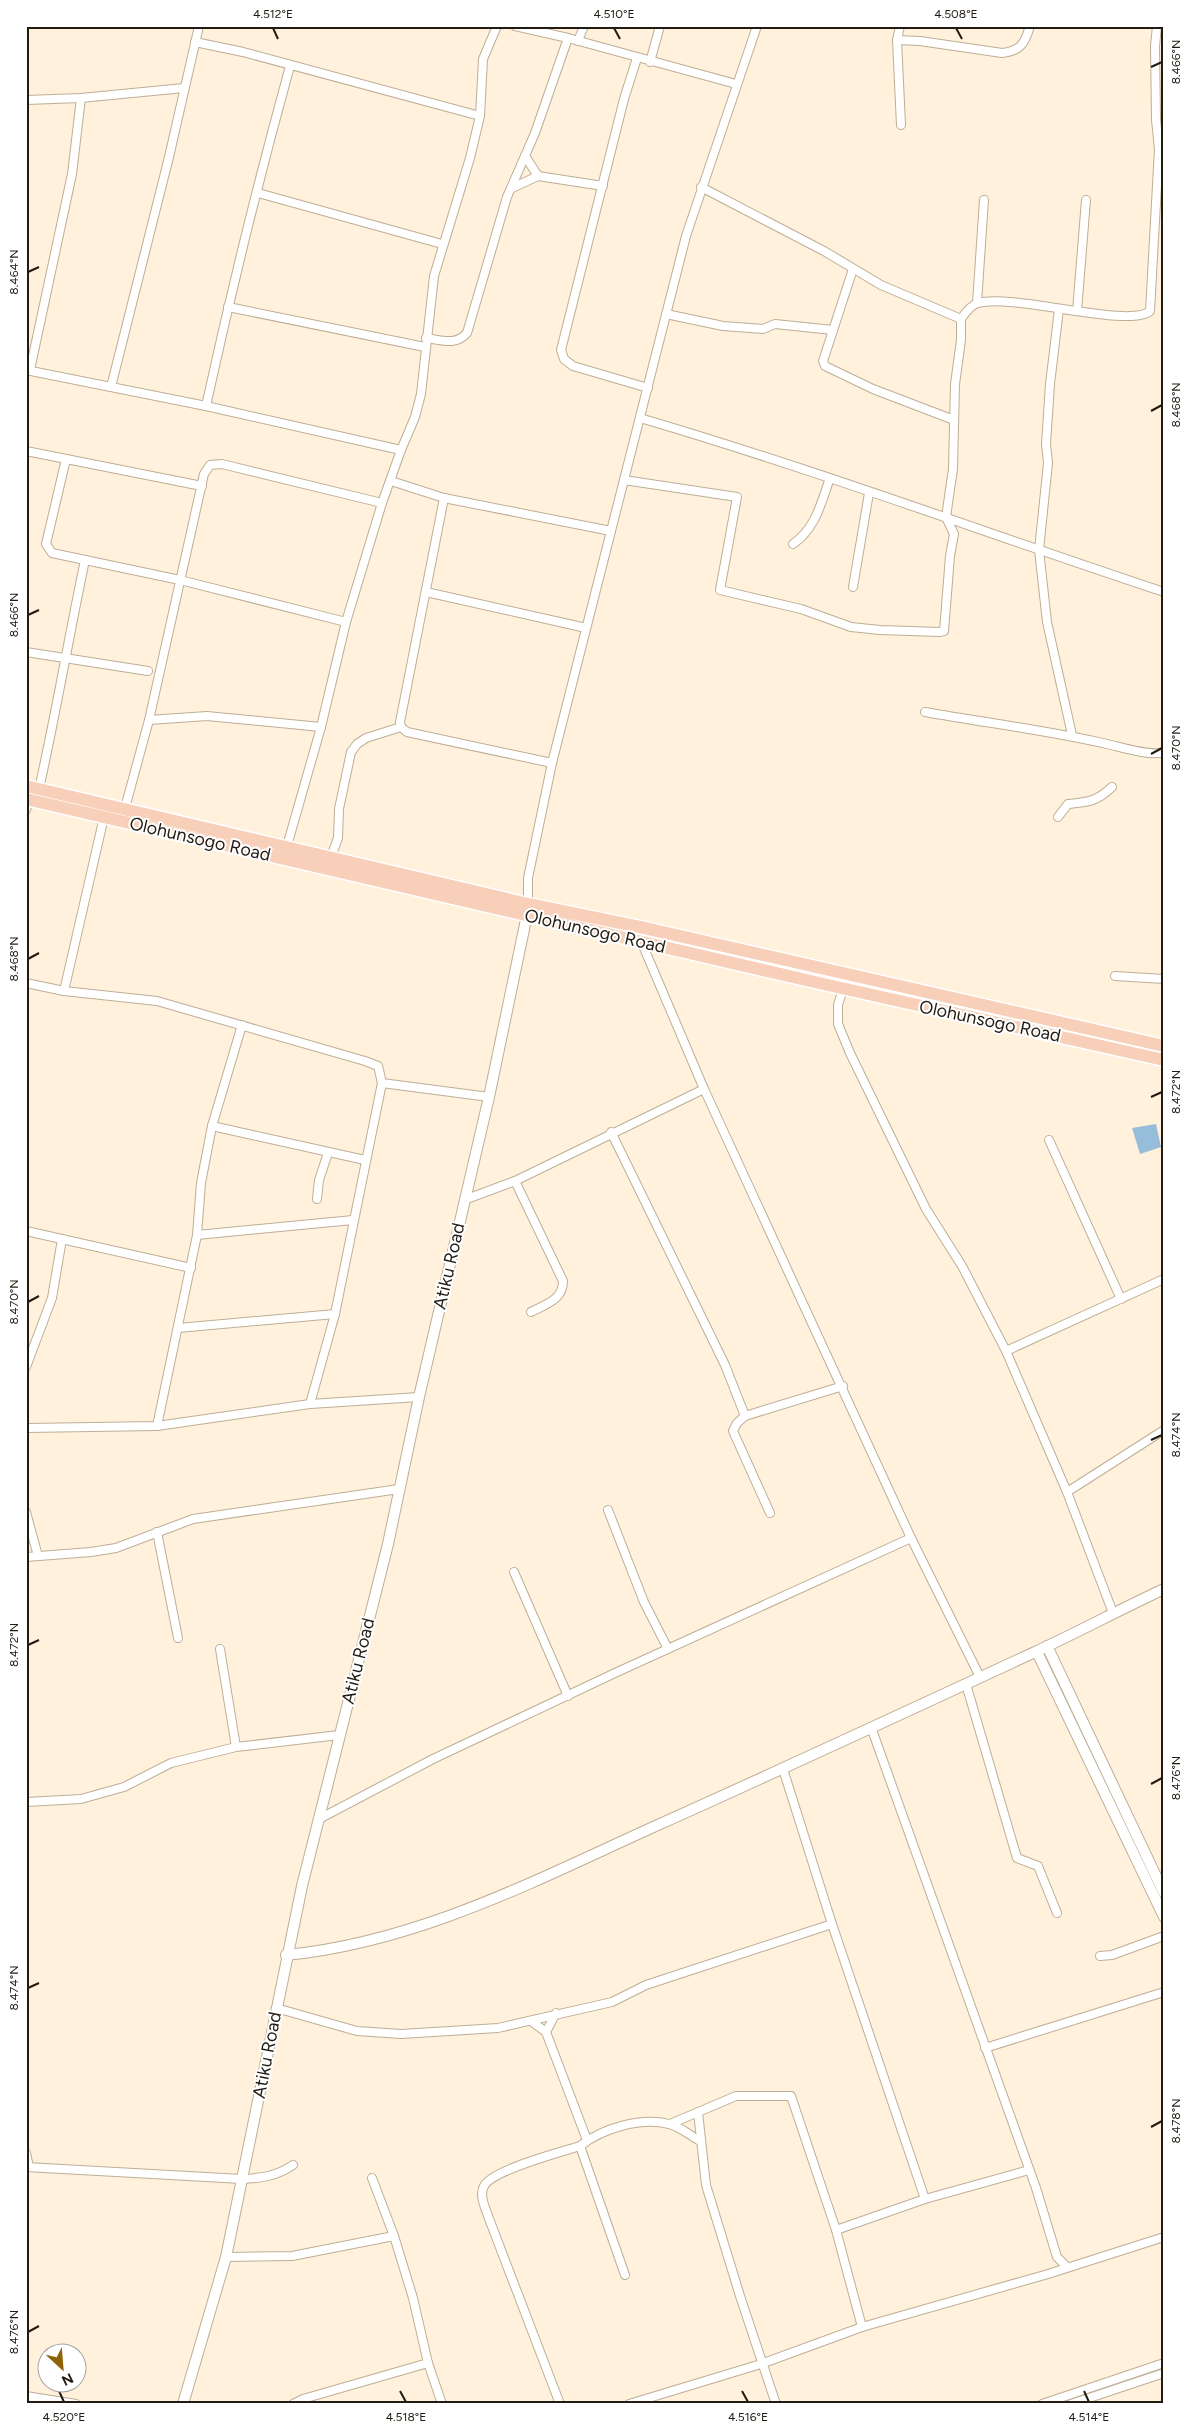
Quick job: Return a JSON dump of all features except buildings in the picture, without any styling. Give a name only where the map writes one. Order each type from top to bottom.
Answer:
[{"type":"main road","name":"Olohunsogo Road","points":[[26,786],[331,857],[641,941],[844,989],[1164,1060]]},
{"type":"main road","name":"Olohunsogo Road","points":[[27,803],[104,817],[528,910],[640,927],[1164,1046]]},
{"type":"street","points":[[111,387],[198,26]]},
{"type":"street","points":[[287,846],[321,727],[346,622],[382,503],[401,450],[416,417],[421,394],[434,276],[442,244],[470,158],[480,116],[483,59],[497,26]]},
{"type":"street","points":[[515,26],[568,38],[736,84]]},
{"type":"street","points":[[578,41],[584,26]]},
{"type":"street","points":[[650,62],[660,26]]},
{"type":"street","points":[[528,910],[528,878],[552,763],[666,314],[701,187],[757,26]]},
{"type":"street","points":[[900,26],[897,40],[900,125]]},
{"type":"street","points":[[897,40],[920,41],[992,52],[1012,52],[1020,49],[1030,26]]},
{"type":"street","points":[[624,480],[737,497],[720,590],[801,609],[851,627],[912,632],[940,632],[944,630],[950,556],[954,534],[946,517],[953,469],[955,384],[961,340],[961,318],[977,304],[1029,304],[1127,316],[1145,316],[1150,311],[1160,229],[1159,149],[1156,120],[1155,46],[1157,26]]},
{"type":"street","points":[[426,338],[452,342],[467,333],[512,188],[535,133],[568,38]]},
{"type":"street","points":[[195,42],[243,52],[480,116]]},
{"type":"street","points":[[1155,46],[1164,48]]},
{"type":"street","points":[[637,58],[624,99],[561,350],[564,359],[573,366],[648,388]]},
{"type":"street","points":[[206,406],[241,247],[258,193],[290,66]]},
{"type":"street","points":[[26,100],[82,98],[184,88]]},
{"type":"street","points":[[82,98],[72,174],[28,370],[206,406],[401,450]]},
{"type":"street","points":[[524,156],[538,176]]},
{"type":"street","points":[[512,188],[538,176],[603,186]]},
{"type":"street","points":[[701,187],[824,251],[881,285],[961,318]]},
{"type":"street","points":[[258,193],[442,244]]},
{"type":"street","points":[[977,304],[984,200]]},
{"type":"street","points":[[1077,311],[1086,200]]},
{"type":"street","points":[[853,269],[823,362],[828,368],[954,420]]},
{"type":"street","points":[[228,307],[425,347]]},
{"type":"street","points":[[1059,309],[1050,384],[1046,444],[1048,464],[1039,550],[1047,622],[1072,736]]},
{"type":"street","points":[[666,314],[723,326],[763,329],[775,324],[834,330]]},
{"type":"street","points":[[640,418],[752,451],[869,493],[946,517],[1164,592]]},
{"type":"street","points":[[26,451],[202,486]]},
{"type":"street","points":[[66,459],[46,544],[52,553],[180,580],[346,622]]},
{"type":"street","points":[[125,808],[149,720],[204,474],[210,465],[222,464],[382,503]]},
{"type":"street","points":[[793,544],[808,531],[816,518],[830,478]]},
{"type":"street","points":[[391,481],[444,498],[611,531]]},
{"type":"street","points":[[854,586],[869,493]]},
{"type":"street","points":[[444,498],[400,722],[401,727],[407,732],[552,763]]},
{"type":"street","points":[[39,789],[59,698],[84,560]]},
{"type":"street","points":[[426,592],[586,628]]},
{"type":"street","points":[[26,652],[148,671]]},
{"type":"street","points":[[925,712],[1072,736],[1136,751],[1159,754],[1164,752]]},
{"type":"street","points":[[149,720],[207,716],[321,727]]},
{"type":"street","points":[[331,857],[338,838],[339,809],[352,752],[357,744],[366,738],[401,727]]},
{"type":"street","points":[[1058,817],[1068,804],[1100,798],[1112,787]]},
{"type":"street","points":[[64,991],[104,817]]},
{"type":"street","name":"Atiku Road","points":[[183,2404],[226,2257],[286,1955],[388,1544],[419,1397],[489,1097],[528,910]]},
{"type":"street","points":[[641,941],[704,1089],[843,1386],[911,1538],[980,1677]]},
{"type":"street","points":[[1115,976],[1164,979]]},
{"type":"street","points":[[26,983],[64,991],[157,1001],[242,1024],[378,1066],[382,1083],[335,1314],[310,1404]]},
{"type":"street","points":[[844,989],[838,1005],[838,1024],[850,1053],[926,1209],[962,1266],[1006,1351],[1067,1492],[1113,1613]]},
{"type":"street","points":[[158,1426],[197,1235],[200,1182],[212,1126],[242,1024]]},
{"type":"street","points":[[382,1083],[489,1097]]},
{"type":"street","points":[[464,1200],[515,1181],[611,1132],[704,1089]]},
{"type":"street","points":[[212,1126],[365,1160]]},
{"type":"street","points":[[611,1132],[725,1365],[745,1416]]},
{"type":"street","points":[[1050,1140],[1121,1299]]},
{"type":"street","points":[[317,1199],[320,1180],[328,1153]]},
{"type":"street","points":[[515,1181],[563,1281],[563,1289],[558,1298],[532,1312]]},
{"type":"street","points":[[197,1235],[354,1220]]},
{"type":"street","points":[[26,1231],[191,1268]]},
{"type":"street","points":[[26,1367],[52,1298],[62,1239]]},
{"type":"street","points":[[1006,1351],[1164,1279]]},
{"type":"street","points":[[178,1328],[335,1314]]},
{"type":"street","points":[[770,1513],[733,1431],[736,1423],[745,1416],[843,1386]]},
{"type":"street","points":[[26,1428],[158,1426],[310,1404],[419,1397]]},
{"type":"street","points":[[1067,1492],[1164,1430]]},
{"type":"street","points":[[26,1557],[108,1549],[193,1519],[399,1489]]},
{"type":"street","points":[[608,1510],[644,1602],[668,1649]]},
{"type":"street","points":[[26,1512],[38,1556]]},
{"type":"street","points":[[157,1532],[178,1638]]},
{"type":"street","points":[[319,1819],[433,1759],[911,1538]]},
{"type":"street","points":[[514,1572],[568,1696]]},
{"type":"street","points":[[286,1955],[320,1952],[379,1940],[441,1919],[544,1878],[1037,1652],[1164,1589]]},
{"type":"street","points":[[1047,1646],[1164,1893]]},
{"type":"street","points":[[220,1649],[236,1747]]},
{"type":"street","points":[[1037,1652],[1164,1917]]},
{"type":"street","points":[[966,1684],[1017,1858],[1038,1866],[1057,1913]]},
{"type":"street","points":[[871,1727],[1029,2170],[1058,2257],[1066,2268]]},
{"type":"street","points":[[26,1802],[54,1802],[90,1796],[124,1787],[171,1763],[236,1747],[340,1735]]},
{"type":"street","points":[[783,1769],[832,1924],[925,2199]]},
{"type":"street","points":[[276,2008],[357,2031],[401,2034],[498,2028],[556,2013],[612,2002],[646,1985],[832,1924]]},
{"type":"street","points":[[1100,1956],[1112,1955],[1164,1936]]},
{"type":"street","points":[[985,2048],[1164,1992]]},
{"type":"street","points":[[546,2032],[556,2013]]},
{"type":"street","points":[[530,2021],[546,2032],[584,2143],[625,2275]]},
{"type":"street","points":[[670,2124],[736,2096],[791,2096],[836,2230],[862,2327]]},
{"type":"street","points":[[698,2112],[706,2185],[776,2404]]},
{"type":"street","points":[[560,2404],[482,2194],[484,2185],[500,2173],[584,2143],[627,2124],[639,2122],[670,2124],[700,2141]]},
{"type":"street","points":[[26,2153],[28,2167],[242,2179],[265,2177],[280,2173],[293,2165]]},
{"type":"street","points":[[836,2230],[925,2199],[1029,2170]]},
{"type":"street","points":[[372,2178],[394,2236],[414,2298],[428,2363],[442,2404]]},
{"type":"street","points":[[226,2257],[292,2256],[394,2236]]},
{"type":"street","points":[[629,2404],[762,2364],[862,2327],[1048,2274],[1164,2237]]},
{"type":"street","points":[[1048,2274],[1058,2257]]},
{"type":"street","points":[[293,2404],[302,2399],[428,2363]]},
{"type":"street","points":[[1042,2404],[1164,2363]]},
{"type":"street","points":[[1071,2404],[1164,2373]]},
{"type":"street","points":[[26,2396],[76,2404]]},
{"type":"water","points":[[1156,1124],[1161,1147],[1140,1154],[1132,1128]]}]
